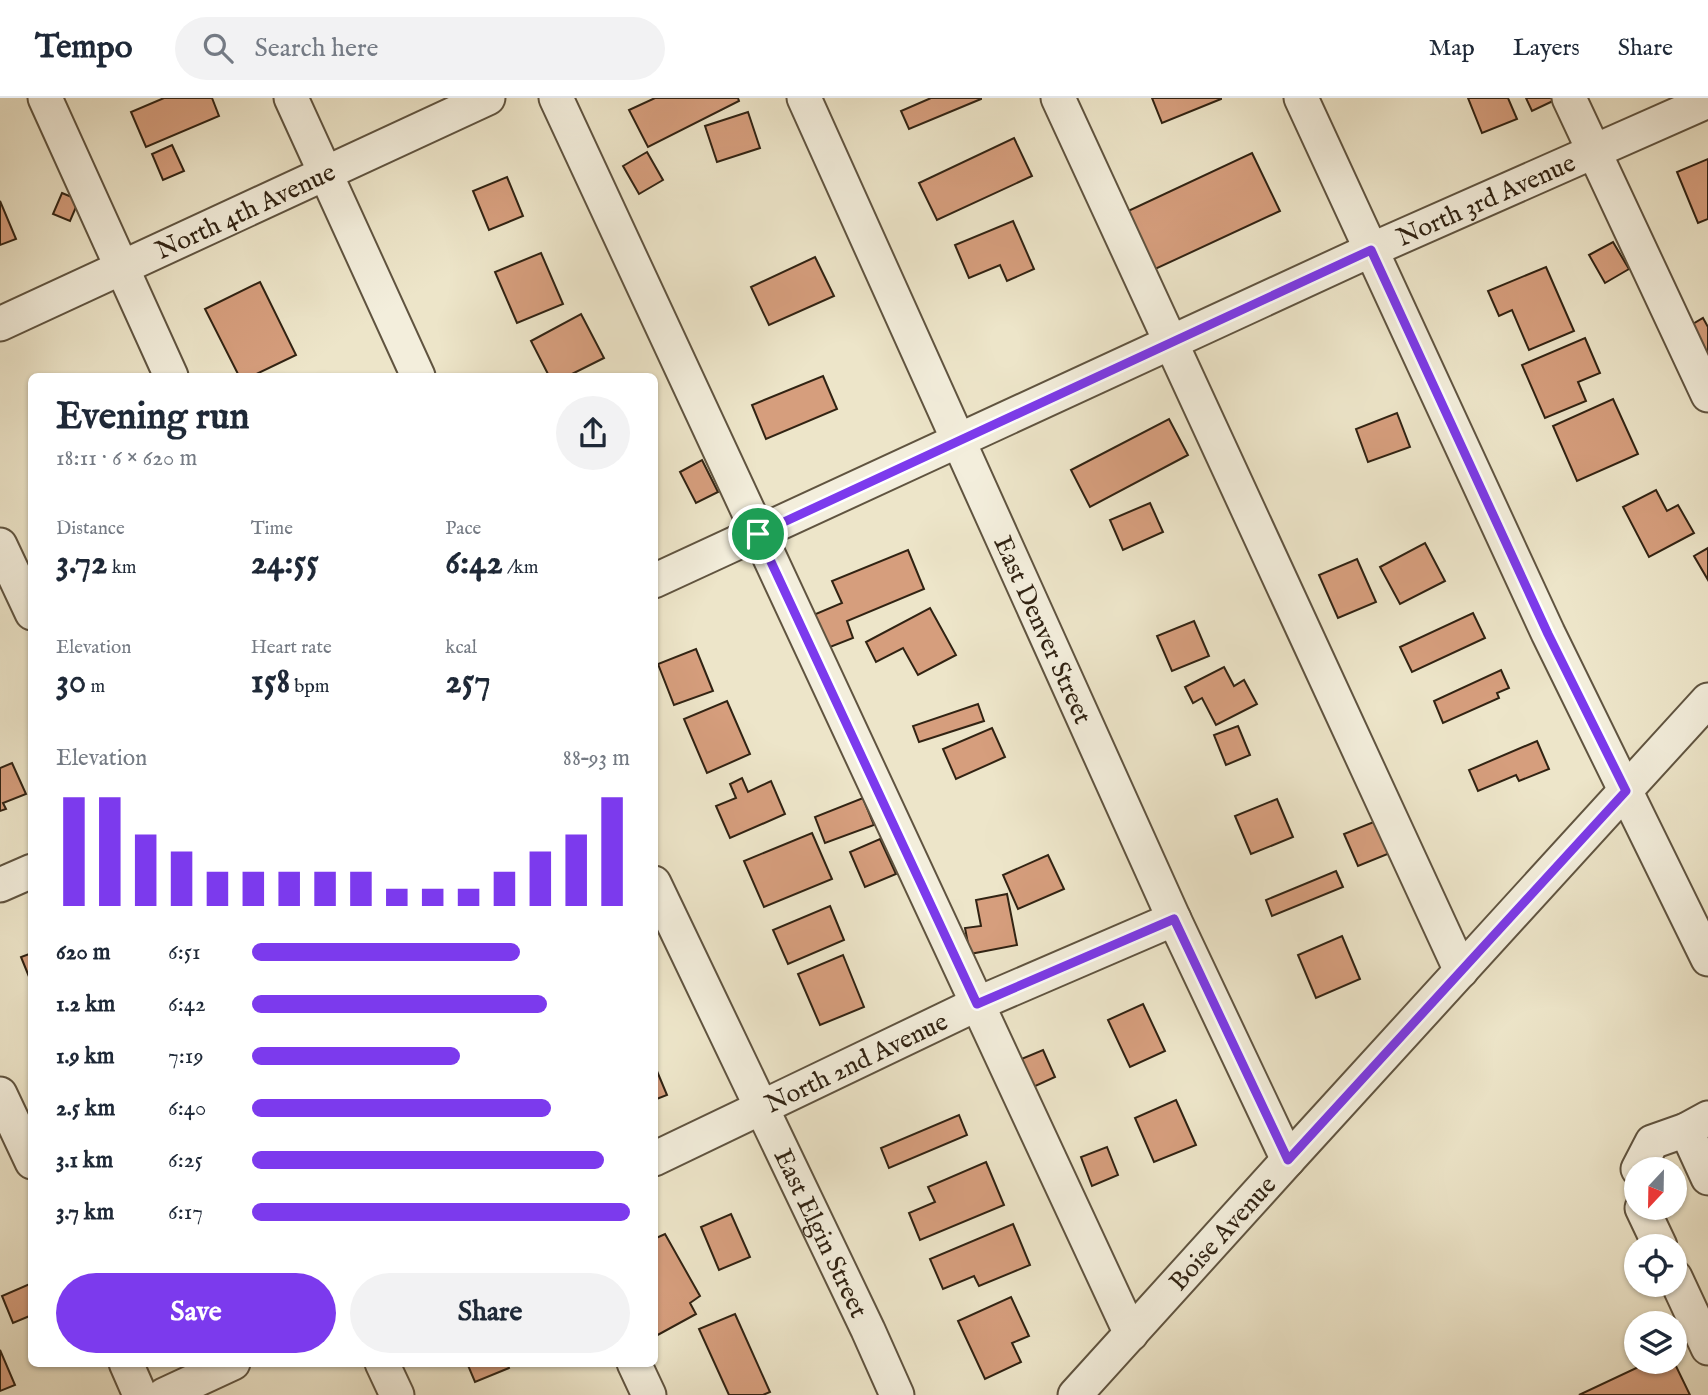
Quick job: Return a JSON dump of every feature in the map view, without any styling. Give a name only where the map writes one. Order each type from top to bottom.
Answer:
[{"type":"street","points":[[46,98],[170,373]]},
{"type":"street","points":[[291,98],[417,373]]},
{"type":"street","name":"North 4th Avenue","points":[[0,324],[488,98]]},
{"type":"street","points":[[556,98],[1131,1334]]},
{"type":"street","name":"East Denver Street","points":[[804,98],[1174,919],[1288,1160]]},
{"type":"street","points":[[1058,98],[1461,971]]},
{"type":"street","points":[[1301,98],[1548,634],[1708,958]]},
{"type":"street","points":[[1569,98],[1708,395]]},
{"type":"street","name":"North 3rd Avenue","points":[[658,579],[1371,250],[1708,101]]},
{"type":"street","points":[[0,545],[28,604]]},
{"type":"street","name":"Boise Avenue","points":[[1075,1395],[1708,700]]},
{"type":"street","points":[[0,885],[28,873]]},
{"type":"street","name":"East Elgin Street","points":[[658,891],[897,1395]]},
{"type":"street","name":"North 2nd Avenue","points":[[658,1157],[977,1004],[1174,919]]},
{"type":"street","points":[[0,1094],[28,1154]]},
{"type":"street","points":[[1644,1157],[1652,1142],[1697,1124],[1708,1178]]},
{"type":"street","points":[[1684,1297],[1708,1348]]},
{"type":"street","points":[[128,1367],[141,1395]]},
{"type":"street","points":[[164,1395],[224,1367]]},
{"type":"street","points":[[384,1367],[397,1395]]},
{"type":"street","points":[[636,1367],[649,1395]]},
{"type":"building","points":[[164,98],[212,98],[219,116],[146,147],[131,112]]},
{"type":"building","points":[[655,98],[738,98],[739,101],[648,147],[629,110]]},
{"type":"building","points":[[931,98],[981,99],[909,129],[901,111]]},
{"type":"building","points":[[1152,98],[1221,98],[1221,99],[1162,123]]},
{"type":"building","points":[[1468,98],[1508,98],[1517,119],[1482,133]]},
{"type":"building","points":[[1526,98],[1555,98],[1555,100],[1532,111]]},
{"type":"building","points":[[748,112],[760,148],[717,162],[705,126]]},
{"type":"building","points":[[1014,138],[1032,176],[937,220],[919,183]]},
{"type":"building","points":[[172,145],[184,171],[163,180],[152,154]]},
{"type":"building","points":[[647,152],[663,180],[639,194],[623,166]]},
{"type":"building","points":[[1252,153],[1280,211],[1153,270],[1126,212]]},
{"type":"building","points":[[1708,159],[1708,219],[1698,223],[1677,172]]},
{"type":"building","points":[[507,177],[523,216],[489,230],[473,191]]},
{"type":"building","points":[[62,193],[79,200],[70,221],[53,214]]},
{"type":"building","points":[[0,201],[16,239],[0,245]]},
{"type":"building","points":[[1013,221],[1034,269],[1007,281],[1000,265],[969,278],[955,245]]},
{"type":"building","points":[[1613,242],[1629,269],[1605,283],[1589,255]]},
{"type":"building","points":[[541,253],[563,304],[517,323],[495,272]]},
{"type":"building","points":[[815,257],[834,296],[769,325],[751,287]]},
{"type":"building","points":[[1546,267],[1574,331],[1529,350],[1512,310],[1499,316],[1488,291]]},
{"type":"building","points":[[260,282],[296,355],[258,373],[237,373],[205,309]]},
{"type":"building","points":[[581,314],[604,358],[574,373],[547,373],[531,341]]},
{"type":"building","points":[[1703,318],[1708,327],[1708,363],[1686,328]]},
{"type":"building","points":[[1585,338],[1600,373],[1578,382],[1586,401],[1545,418],[1522,365]]},
{"type":"building","points":[[823,376],[837,409],[766,439],[752,405]]},
{"type":"building","points":[[1613,399],[1638,454],[1577,481],[1553,426]]},
{"type":"building","points":[[1397,413],[1410,447],[1368,462],[1356,429]]},
{"type":"building","points":[[1169,419],[1188,455],[1090,507],[1071,470]]},
{"type":"building","points":[[702,460],[718,492],[696,503],[680,472]]},
{"type":"building","points":[[1656,490],[1667,511],[1678,505],[1694,533],[1649,557],[1623,507]]},
{"type":"building","points":[[1150,503],[1163,532],[1123,550],[1110,520]]},
{"type":"building","points":[[1425,543],[1445,581],[1400,604],[1380,567]]},
{"type":"building","points":[[1708,548],[1708,580],[1694,556]]},
{"type":"building","points":[[908,550],[924,589],[847,621],[853,638],[825,649],[811,616],[842,603],[832,581]]},
{"type":"building","points":[[1357,559],[1376,602],[1338,618],[1319,575]]},
{"type":"building","points":[[930,608],[956,655],[918,675],[903,648],[876,662],[866,642]]},
{"type":"building","points":[[1473,613],[1485,638],[1412,672],[1400,647]]},
{"type":"building","points":[[1194,621],[1209,656],[1172,671],[1157,636]]},
{"type":"building","points":[[696,649],[713,691],[674,705],[658,664]]},
{"type":"building","points":[[1224,667],[1234,686],[1244,680],[1257,704],[1216,725],[1202,698],[1193,703],[1185,687]]},
{"type":"building","points":[[1501,670],[1509,688],[1497,693],[1499,698],[1443,723],[1434,701]]},
{"type":"building","points":[[727,701],[750,754],[707,773],[684,719]]},
{"type":"building","points":[[978,704],[984,721],[919,742],[913,726]]},
{"type":"building","points":[[1238,726],[1250,755],[1226,765],[1214,735]]},
{"type":"building","points":[[992,728],[1005,757],[956,779],[943,749]]},
{"type":"building","points":[[1537,741],[1549,769],[1519,781],[1516,775],[1478,791],[1469,770]]},
{"type":"building","points":[[12,763],[26,794],[3,803],[6,809],[0,811],[0,768]]},
{"type":"building","points":[[742,778],[748,792],[771,781],[785,814],[730,838],[716,806],[736,798],[730,784]]},
{"type":"building","points":[[863,798],[874,825],[825,843],[815,817]]},
{"type":"building","points":[[1277,799],[1293,837],[1251,854],[1235,816]]},
{"type":"building","points":[[1381,819],[1395,851],[1358,866],[1344,834]]},
{"type":"building","points":[[812,833],[832,879],[764,907],[744,861]]},
{"type":"building","points":[[880,839],[896,874],[865,887],[850,852]]},
{"type":"building","points":[[1048,855],[1064,889],[1018,909],[1003,875]]},
{"type":"building","points":[[1336,871],[1343,887],[1272,916],[1266,900]]},
{"type":"building","points":[[1007,894],[1017,945],[970,954],[965,928],[981,926],[976,900]]},
{"type":"building","points":[[830,906],[844,940],[788,964],[773,930]]},
{"type":"building","points":[[1342,936],[1360,979],[1316,998],[1298,955]]},
{"type":"building","points":[[28,954],[28,974],[21,957]]},
{"type":"building","points":[[843,955],[864,1007],[820,1025],[798,974]]},
{"type":"building","points":[[1143,1004],[1165,1051],[1130,1067],[1108,1020]]},
{"type":"building","points":[[1043,1050],[1055,1077],[1031,1088],[1019,1060]]},
{"type":"building","points":[[658,1074],[667,1095],[658,1098]]},
{"type":"building","points":[[1176,1100],[1196,1145],[1154,1162],[1135,1118]]},
{"type":"building","points":[[959,1115],[967,1135],[889,1168],[881,1148]]},
{"type":"building","points":[[1107,1147],[1118,1175],[1092,1186],[1081,1157]]},
{"type":"building","points":[[986,1162],[1004,1205],[920,1240],[909,1213],[935,1202],[928,1187]]},
{"type":"building","points":[[731,1214],[750,1257],[719,1270],[701,1227]]},
{"type":"building","points":[[1013,1224],[1030,1265],[979,1286],[974,1276],[943,1289],[930,1259]]},
{"type":"building","points":[[665,1234],[700,1296],[690,1303],[696,1314],[658,1335],[658,1237]]},
{"type":"building","points":[[28,1285],[28,1317],[13,1323],[2,1296]]},
{"type":"building","points":[[1011,1297],[1029,1336],[1012,1343],[1021,1362],[985,1379],[958,1321]]},
{"type":"building","points":[[735,1314],[770,1392],[763,1395],[729,1395],[699,1329]]},
{"type":"building","points":[[0,1350],[15,1385],[0,1391]]},
{"type":"building","points":[[469,1367],[509,1367],[509,1368],[475,1382]]},
{"type":"building","points":[[1624,1374],[1680,1374],[1690,1395],[1579,1395]]},
{"type":"route","points":[[1371,250],[1548,634],[1626,791],[1288,1160],[1174,919],[977,1004],[758,534],[1371,250]]}]
